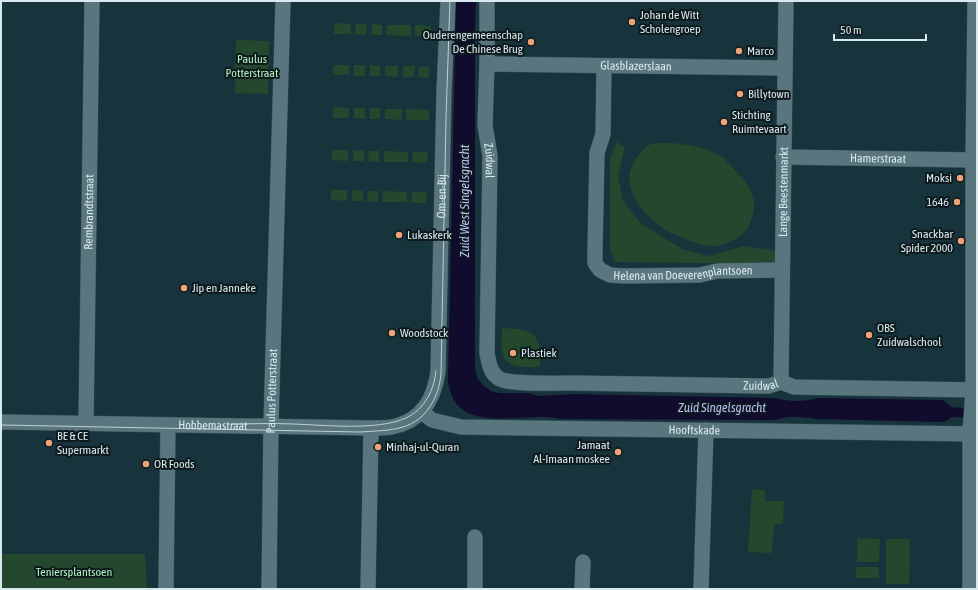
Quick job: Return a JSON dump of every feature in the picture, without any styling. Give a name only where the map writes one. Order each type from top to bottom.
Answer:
[{"type":"street","name":"Rembrandtstraat","points":[[86,424],[92,1]]},
{"type":"street","name":"Paulus Potterstraat","points":[[269,589],[271,426],[283,1]]},
{"type":"street","name":"Om-en-Bij","points":[[422,412],[435,390],[438,372],[444,92],[448,1]]},
{"type":"street","name":"Zuidwal","points":[[487,1],[485,125],[490,156],[487,353],[492,373],[498,378],[505,381],[544,383],[769,386],[781,382],[794,387],[974,395]]},
{"type":"street","name":"Lange Beestenmarkt","points":[[781,382],[786,1]]},
{"type":"street","points":[[970,589],[974,395],[973,160],[975,1]]},
{"type":"street","name":"Glasblazerslaan","points":[[487,64],[785,68]]},
{"type":"street","name":"Helena van Doeverenplantsoen","points":[[604,66],[603,134],[597,153],[595,243],[595,263],[600,270],[610,275],[624,276],[700,275],[717,271],[782,270]]},
{"type":"street","name":"Hamerstraat","points":[[783,157],[973,160]]},
{"type":"street","name":"Hobbemastraat","points":[[1,422],[371,428],[392,427],[399,425],[413,419],[422,412]]},
{"type":"street","name":"Hooftskade","points":[[422,412],[432,420],[461,427],[706,430],[973,430]]},
{"type":"street","points":[[166,589],[168,425]]},
{"type":"street","points":[[368,589],[371,428]]},
{"type":"street","points":[[701,589],[706,430]]},
{"type":"street","points":[[474,589],[475,537]]},
{"type":"street","points":[[582,589],[583,562]]},
{"type":"green space","points":[[335,23],[351,24],[351,34],[334,34]]},
{"type":"green space","points":[[356,24],[367,24],[366,35],[355,34]]},
{"type":"green space","points":[[372,24],[382,25],[382,35],[371,35]]},
{"type":"green space","points":[[387,25],[411,25],[411,36],[386,35]]},
{"type":"green space","points":[[415,25],[431,26],[430,36],[415,36]]},
{"type":"green space","name":"Paulus Potterstraat","points":[[236,40],[269,41],[268,94],[235,93]]},
{"type":"green space","points":[[333,65],[349,65],[349,75],[333,75]]},
{"type":"green space","points":[[354,65],[365,65],[365,76],[354,76]]},
{"type":"green space","points":[[370,65],[380,66],[380,76],[370,76]]},
{"type":"green space","points":[[385,66],[398,66],[398,77],[385,76]]},
{"type":"green space","points":[[403,66],[415,66],[414,77],[403,77]]},
{"type":"green space","points":[[419,67],[429,67],[429,78],[418,77]]},
{"type":"green space","points":[[333,107],[349,108],[349,118],[333,118]]},
{"type":"green space","points":[[354,108],[365,108],[365,119],[354,118]]},
{"type":"green space","points":[[370,108],[380,108],[380,119],[370,119]]},
{"type":"green space","points":[[385,109],[402,109],[402,120],[385,119]]},
{"type":"green space","points":[[406,109],[429,110],[429,120],[406,120]]},
{"type":"green space","points":[[617,142],[625,147],[618,176],[623,201],[640,223],[682,249],[709,256],[743,246],[778,251],[778,264],[615,262],[610,249],[610,159]]},
{"type":"green space","points":[[656,143],[672,143],[702,148],[721,156],[738,173],[747,185],[753,198],[753,212],[748,228],[737,238],[725,244],[716,246],[702,245],[662,228],[644,212],[631,188],[629,179],[630,170],[639,154],[648,145]]},
{"type":"green space","points":[[332,150],[348,150],[348,161],[332,160]]},
{"type":"green space","points":[[353,150],[364,151],[364,161],[353,161]]},
{"type":"green space","points":[[369,151],[379,151],[379,162],[368,161]]},
{"type":"green space","points":[[384,151],[408,152],[408,162],[384,162]]},
{"type":"green space","points":[[413,152],[428,152],[427,163],[412,162]]},
{"type":"green space","points":[[331,190],[347,190],[347,201],[331,200]]},
{"type":"green space","points":[[352,190],[363,191],[363,201],[352,201]]},
{"type":"green space","points":[[368,191],[378,191],[378,202],[367,201]]},
{"type":"green space","points":[[383,191],[407,192],[407,202],[383,202]]},
{"type":"green space","points":[[412,192],[427,192],[426,203],[411,203]]},
{"type":"green space","points":[[502,328],[524,330],[534,335],[540,347],[540,367],[522,367],[507,362],[502,351]]},
{"type":"green space","points":[[752,489],[765,490],[765,501],[784,501],[783,524],[774,524],[772,553],[748,552]]},
{"type":"green space","points":[[857,538],[880,539],[879,562],[857,562]]},
{"type":"green space","points":[[886,539],[910,539],[909,584],[886,584]]},
{"type":"green space","name":"Teniersplantsoen","points":[[1,554],[145,554],[147,589],[1,589]]},
{"type":"green space","points":[[856,567],[879,567],[879,578],[856,578]]},
{"type":"water","points":[[456,1],[476,1],[475,368],[477,378],[484,386],[491,391],[499,393],[528,393],[538,396],[572,394],[775,398],[796,401],[818,398],[943,400],[951,407],[977,409],[977,418],[952,417],[946,421],[940,422],[816,419],[796,417],[786,417],[776,420],[560,419],[545,417],[492,418],[476,416],[463,410],[453,398],[448,380]]},
{"type":"tram line","points":[[1,425],[360,432],[403,427],[419,419],[430,406],[438,391],[441,374],[450,1]]},
{"type":"tram line","points":[[231,424],[366,426],[394,422],[413,414],[423,404],[431,392],[436,371]]},
{"type":"place","name":"Johan de Witt Scholengroep","points":[[632,22]]},
{"type":"place","name":"Ouderengemeenschap De Chinese Brug","points":[[531,42]]},
{"type":"place","name":"Marco","points":[[739,51]]},
{"type":"place","name":"Billytown","points":[[740,94]]},
{"type":"place","name":"Stichting Ruimtevaart","points":[[724,122]]},
{"type":"place","name":"Moksi","points":[[960,178]]},
{"type":"place","name":"1646","points":[[957,202]]},
{"type":"place","name":"Lukaskerk","points":[[399,235]]},
{"type":"place","name":"Snackbar Spider 2000","points":[[961,241]]},
{"type":"place","name":"Jip en Janneke","points":[[184,288]]},
{"type":"place","name":"Woodstock","points":[[392,333]]},
{"type":"place","name":"OBS Zuidwalschool","points":[[869,335]]},
{"type":"place","name":"Plastiek","points":[[513,353]]},
{"type":"place","name":"BE & CE Supermarkt","points":[[49,443]]},
{"type":"place","name":"Minhaj-ul-Quran","points":[[378,447]]},
{"type":"place","name":"Jamaat Al-Imaan moskee","points":[[618,452]]},
{"type":"place","name":"OR Foods","points":[[146,464]]},
{"type":"water label","name":"Zuid West Singelsgracht","points":[[464,201]]},
{"type":"water label","name":"Zuid Singelsgracht","points":[[722,407]]}]
